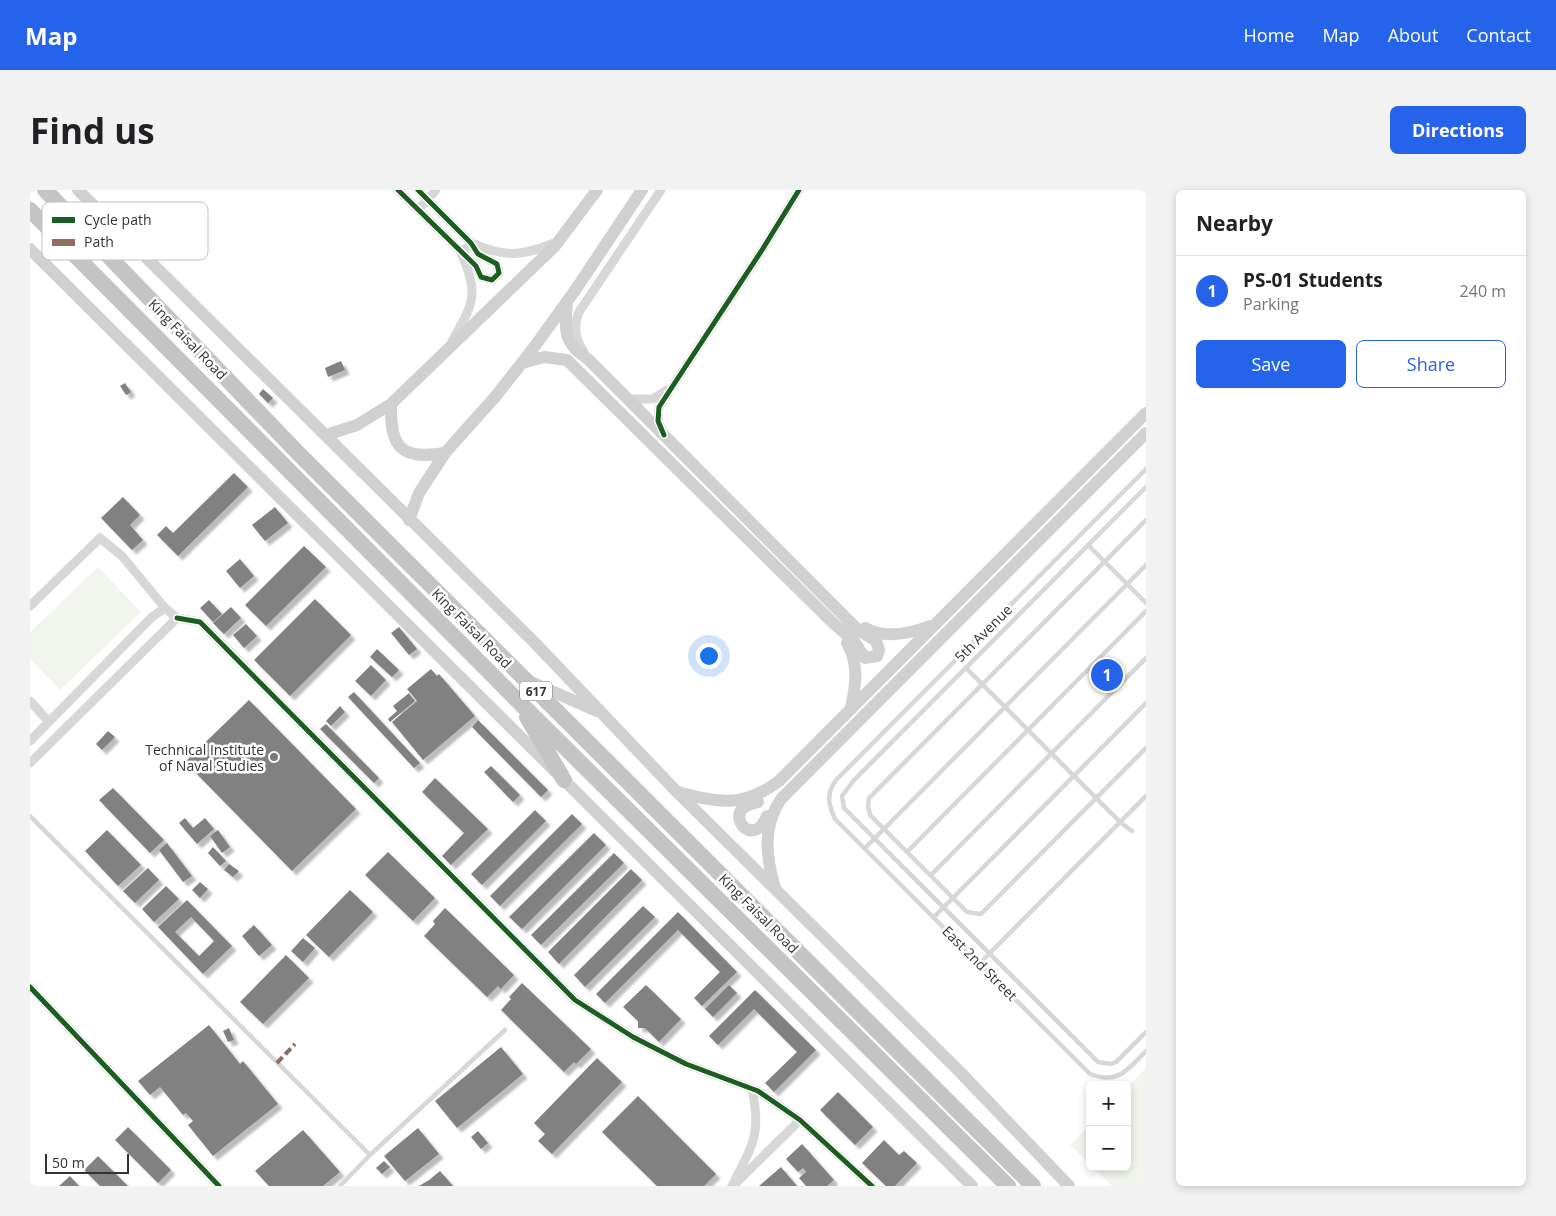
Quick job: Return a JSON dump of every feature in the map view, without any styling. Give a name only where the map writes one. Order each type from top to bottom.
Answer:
[{"type":"highway","name":"King Faisal Road","points":[[45,190],[57,202]]},
{"type":"highway","name":"King Faisal Road","points":[[30,210],[42,222]]},
{"type":"highway","name":"King Faisal Road","points":[[80,260],[519,702],[1008,1186]]},
{"type":"highway","name":"King Faisal Road","points":[[112,260],[298,453],[1033,1186]]},
{"type":"highway","points":[[519,702],[564,780]]},
{"type":"main road","points":[[78,190],[90,202]]},
{"type":"main road","points":[[326,435],[357,426],[391,404],[413,380],[501,300],[558,242],[597,190]]},
{"type":"main road","points":[[409,520],[418,493],[445,453],[478,418],[522,363],[567,301],[642,190]]},
{"type":"main road","points":[[30,250],[972,1186]]},
{"type":"main road","points":[[149,260],[604,714],[677,792],[959,1072],[1069,1186]]},
{"type":"main road","points":[[522,363],[544,356],[556,357],[567,360],[578,369],[833,623],[854,641],[865,658],[877,656],[878,644],[864,635],[588,359],[576,351],[569,342],[565,324],[567,301]]},
{"type":"main road","points":[[391,404],[392,436],[403,451],[414,455],[445,453]]},
{"type":"main road","points":[[1146,412],[934,624],[765,797],[741,810],[740,820],[744,827],[751,830],[760,829],[770,809],[1146,433]]},
{"type":"main road","points":[[843,613],[872,632],[884,634],[910,633],[934,624]]},
{"type":"main road","points":[[833,623],[846,640],[854,660],[856,679],[851,708]]},
{"type":"main road","points":[[523,678],[604,714]]},
{"type":"main road","points":[[677,792],[712,801],[734,802],[757,795],[779,781]]},
{"type":"main road","points":[[775,890],[769,869],[767,834],[776,809],[789,791]]},
{"type":"street","points":[[398,190],[476,266],[481,277],[486,280],[496,277],[499,273],[497,264],[478,254],[471,243],[418,190]]},
{"type":"street","points":[[418,210],[436,190]]},
{"type":"street","points":[[588,359],[578,343],[575,321],[579,312],[661,190]]},
{"type":"street","points":[[664,435],[658,421],[659,407],[799,190]]},
{"type":"street","points":[[471,243],[492,252],[516,255],[558,242]]},
{"type":"street","points":[[461,253],[471,243]]},
{"type":"street","points":[[445,352],[467,315],[472,298],[470,273],[461,253]]},
{"type":"street","points":[[628,399],[644,401],[653,399],[669,389]]},
{"type":"street","points":[[30,606],[100,538],[122,556],[166,608],[177,618],[200,622],[574,1000],[633,1037],[686,1064],[752,1089],[800,1120],[872,1186]]},
{"type":"street","points":[[30,741],[152,617],[166,608]]},
{"type":"street","points":[[30,763],[177,618]]},
{"type":"street","points":[[30,701],[49,722]]},
{"type":"street","points":[[30,987],[219,1186]]},
{"type":"street","points":[[733,1186],[756,1137],[757,1114],[752,1089]]},
{"type":"street","points":[[733,1186],[800,1120]]},
{"type":"lane","name":"5th Avenue","points":[[828,801],[831,787],[836,780],[1146,469]]},
{"type":"lane","name":"5th Avenue","points":[[842,796],[854,780],[1146,487]]},
{"type":"lane","points":[[1146,520],[869,798],[870,815],[967,912],[981,914],[1146,748]]},
{"type":"lane","points":[[1088,545],[1146,603]]},
{"type":"lane","points":[[865,848],[1146,565]]},
{"type":"lane","points":[[908,852],[1146,611]]},
{"type":"lane","points":[[930,875],[1146,658]]},
{"type":"lane","points":[[966,668],[1120,822],[1132,831]]},
{"type":"lane","points":[[934,917],[1146,703]]},
{"type":"lane","name":"East 2nd Street","points":[[842,796],[844,808],[1098,1062],[1112,1064],[1116,1062],[1146,1032]]},
{"type":"lane","points":[[980,963],[1146,796]]},
{"type":"lane","name":"East 2nd Street","points":[[828,801],[835,819],[1090,1074],[1101,1078],[1118,1077],[1146,1051]]},
{"type":"lane","points":[[30,816],[370,1156]]},
{"type":"lane","points":[[340,1186],[504,1030]]},
{"type":"shaded area","points":[[98,567],[141,612],[60,690],[30,659],[30,632]]},
{"type":"shaded area","points":[[1146,1068],[1146,1186],[1112,1186],[1097,1171],[1131,1171],[1131,1083]]},
{"type":"shaded area","points":[[1086,1129],[1086,1160],[1070,1145]]},
{"type":"building","points":[[341,361],[345,370],[328,377],[325,368]]},
{"type":"building","points":[[125,383],[131,392],[126,395],[120,386]]},
{"type":"building","points":[[263,389],[273,398],[268,403],[259,394]]},
{"type":"building","points":[[234,473],[248,487],[178,556],[157,535],[166,526],[173,533]]},
{"type":"building","points":[[123,497],[140,515],[130,525],[143,540],[132,550],[101,518]]},
{"type":"building","points":[[275,507],[288,523],[265,541],[252,525]]},
{"type":"building","points":[[304,546],[326,567],[266,626],[245,605]]},
{"type":"building","points":[[240,559],[254,576],[240,588],[226,571]]},
{"type":"building","points":[[315,599],[351,635],[290,696],[254,660]]},
{"type":"building","points":[[209,600],[222,614],[213,622],[200,608]]},
{"type":"building","points":[[231,607],[241,618],[224,634],[213,623]]},
{"type":"building","points":[[246,624],[257,636],[244,648],[233,635]]},
{"type":"building","points":[[399,627],[417,649],[409,655],[391,633]]},
{"type":"building","points":[[377,649],[399,670],[392,677],[370,657]]},
{"type":"building","points":[[371,665],[386,680],[371,696],[355,681]]},
{"type":"building","points":[[431,669],[437,676],[439,674],[475,716],[423,760],[392,722],[417,701],[407,689]]},
{"type":"building","points":[[354,692],[420,763],[414,768],[348,697]]},
{"type":"building","points":[[409,693],[415,701],[390,722],[388,719],[397,711],[393,706]]},
{"type":"building","points":[[249,700],[356,809],[292,871],[185,762]]},
{"type":"building","points":[[340,706],[345,712],[331,726],[326,721]]},
{"type":"building","points":[[478,720],[548,790],[541,797],[472,727]]},
{"type":"building","points":[[326,724],[379,778],[374,783],[320,729]]},
{"type":"building","points":[[108,731],[115,737],[102,750],[96,744]]},
{"type":"building","points":[[491,766],[520,795],[513,802],[484,772]]},
{"type":"building","points":[[435,778],[488,829],[451,865],[442,856],[464,833],[422,792]]},
{"type":"building","points":[[113,788],[164,840],[150,853],[99,800]]},
{"type":"building","points":[[535,810],[546,821],[482,885],[471,874]]},
{"type":"building","points":[[572,814],[582,824],[500,906],[490,896]]},
{"type":"building","points":[[185,818],[193,828],[205,818],[214,829],[197,844],[179,823]]},
{"type":"building","points":[[107,830],[141,865],[118,886],[85,851]]},
{"type":"building","points":[[218,830],[230,847],[222,853],[210,836]]},
{"type":"building","points":[[594,833],[606,845],[522,929],[509,917]]},
{"type":"building","points":[[167,843],[192,876],[183,882],[159,850]]},
{"type":"building","points":[[213,847],[226,861],[220,866],[208,853]]},
{"type":"building","points":[[388,852],[435,898],[413,921],[365,875]]},
{"type":"building","points":[[614,853],[624,863],[541,945],[531,935]]},
{"type":"building","points":[[229,864],[239,871],[233,877],[224,870]]},
{"type":"building","points":[[148,868],[159,880],[135,903],[123,891]]},
{"type":"building","points":[[631,869],[642,880],[559,964],[548,952]]},
{"type":"building","points":[[200,882],[208,889],[200,898],[192,890]]},
{"type":"building","points":[[166,886],[179,899],[154,922],[142,909]]},
{"type":"building","points":[[350,890],[373,912],[329,957],[306,935]]},
{"type":"building","points":[[187,900],[232,946],[203,974],[158,927]],"holes":[[[191,917],[214,941],[199,956],[175,932]]]},
{"type":"building","points":[[643,906],[655,917],[585,987],[574,975]]},
{"type":"building","points":[[445,908],[514,975],[501,989],[498,986],[487,997],[424,936],[435,924],[433,921]]},
{"type":"building","points":[[678,912],[737,972],[702,1006],[694,998],[720,972],[678,930],[605,1003],[596,994]]},
{"type":"building","points":[[254,925],[272,945],[259,956],[242,936]]},
{"type":"building","points":[[303,938],[315,948],[303,962],[291,951]]},
{"type":"building","points":[[286,955],[309,978],[263,1024],[240,1002]]},
{"type":"building","points":[[522,983],[591,1049],[576,1064],[574,1062],[564,1072],[501,1010],[511,999],[509,997]]},
{"type":"building","points":[[646,985],[681,1019],[659,1042],[645,1028],[638,1028],[638,1021],[623,1007]]},
{"type":"building","points":[[729,985],[737,993],[713,1017],[705,1009]]},
{"type":"building","points":[[755,990],[816,1050],[774,1092],[765,1083],[797,1052],[754,1009],[718,1045],[709,1036]]},
{"type":"building","points":[[209,1025],[240,1064],[243,1061],[278,1104],[213,1156],[188,1125],[193,1121],[186,1113],[183,1115],[160,1087],[150,1095],[138,1081]]},
{"type":"building","points":[[229,1028],[234,1040],[228,1042],[223,1031]]},
{"type":"building","points":[[501,1047],[523,1074],[457,1128],[435,1101]]},
{"type":"building","points":[[597,1058],[622,1082],[552,1154],[538,1141],[545,1134],[534,1123]]},
{"type":"building","points":[[838,1092],[873,1127],[855,1145],[820,1110]]},
{"type":"building","points":[[638,1096],[716,1174],[704,1186],[657,1186],[602,1132]]},
{"type":"building","points":[[128,1127],[171,1170],[158,1183],[115,1140]]},
{"type":"building","points":[[418,1128],[439,1154],[405,1181],[384,1156]]},
{"type":"building","points":[[303,1130],[340,1172],[323,1186],[269,1186],[255,1171]]},
{"type":"building","points":[[478,1131],[488,1143],[481,1149],[471,1137]]},
{"type":"building","points":[[884,1140],[899,1155],[904,1151],[917,1163],[895,1186],[886,1186],[862,1163]]},
{"type":"building","points":[[802,1144],[834,1180],[827,1186],[806,1186],[799,1178],[806,1172],[803,1168],[798,1172],[786,1159]]},
{"type":"building","points":[[98,1156],[128,1186],[100,1186],[84,1170]]},
{"type":"building","points":[[384,1161],[390,1167],[382,1174],[376,1168]]},
{"type":"building","points":[[781,1167],[797,1186],[759,1186]]},
{"type":"building","points":[[440,1171],[453,1186],[419,1186],[429,1180]]},
{"type":"building","points":[[70,1176],[79,1186],[59,1186]]},
{"type":"marked path","points":[[277,1063],[295,1044]]},
{"type":"cycle path","points":[[398,190],[476,266],[481,277],[492,280],[499,273],[497,264],[478,254],[471,243],[418,190]]},
{"type":"cycle path","points":[[664,435],[658,421],[659,407],[799,190]]},
{"type":"cycle path","points":[[177,618],[200,622],[575,1000],[633,1037],[686,1064],[758,1091],[800,1120],[872,1186]]},
{"type":"cycle path","points":[[30,987],[219,1186]]},
{"type":"place","name":"PS-01 Students","points":[[1107,675]]},
{"type":"place","name":"Technical Institute of Naval Studies","points":[[274,757]]}]
